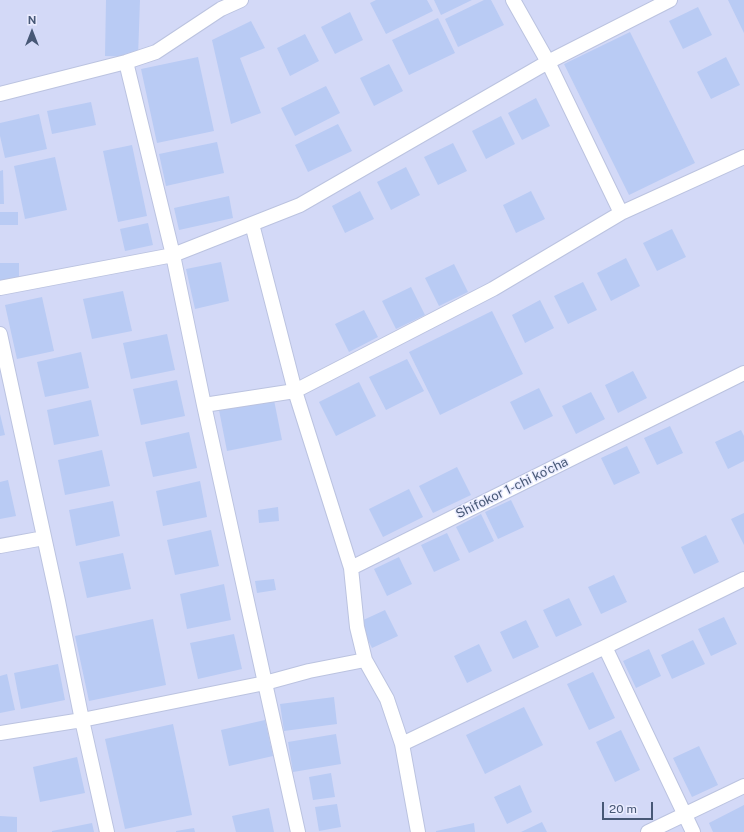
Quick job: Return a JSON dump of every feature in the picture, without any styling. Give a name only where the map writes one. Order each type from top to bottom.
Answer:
[{"type":"street","points":[[0,94],[126,62],[156,52],[218,5],[241,0]]},
{"type":"street","points":[[513,0],[548,62],[621,213]]},
{"type":"street","points":[[0,288],[173,255],[300,205],[548,62],[670,0]]},
{"type":"street","points":[[126,62],[173,255],[204,405],[298,832]]},
{"type":"street","points":[[204,405],[295,391],[493,289],[621,213],[744,157]]},
{"type":"street","points":[[252,224],[295,391],[351,568],[357,626],[363,646],[365,660],[387,699],[402,744],[418,832]]},
{"type":"street","points":[[0,334],[107,832]]},
{"type":"street","name":"Shifokor 1-chi ko'cha","points":[[351,568],[744,373]]},
{"type":"street","points":[[0,546],[44,538]]},
{"type":"street","points":[[402,744],[605,647],[744,578]]},
{"type":"street","points":[[605,647],[693,832]]},
{"type":"street","points":[[0,733],[82,720],[265,683],[365,660]]},
{"type":"street","points":[[648,832],[744,786]]},
{"type":"shaded area","points":[[0,0],[744,0],[744,832],[0,832]]},
{"type":"building","points":[[106,0],[140,0],[138,57],[105,56]]},
{"type":"building","points":[[376,0],[427,0],[433,11],[386,34],[370,3]]},
{"type":"building","points":[[434,0],[472,0],[441,15]]},
{"type":"building","points":[[484,0],[491,0],[504,25],[458,47],[445,19]]},
{"type":"building","points":[[728,0],[744,0],[744,33]]},
{"type":"building","points":[[698,7],[712,35],[683,49],[669,21]]},
{"type":"building","points":[[350,12],[363,40],[335,54],[321,27]]},
{"type":"building","points":[[438,18],[455,53],[409,75],[392,40]]},
{"type":"building","points":[[251,21],[265,48],[240,58],[261,113],[231,124],[212,40]]},
{"type":"building","points":[[630,32],[695,163],[629,195],[564,64]]},
{"type":"building","points":[[305,34],[319,61],[290,76],[277,48]]},
{"type":"building","points":[[198,57],[214,131],[157,143],[141,69]]},
{"type":"building","points":[[726,57],[740,85],[711,99],[697,72]]},
{"type":"building","points":[[389,64],[403,91],[374,106],[360,78]]},
{"type":"building","points":[[326,86],[340,113],[295,136],[281,108]]},
{"type":"building","points":[[536,98],[550,126],[522,140],[508,113]]},
{"type":"building","points":[[91,102],[96,125],[52,134],[47,111]]},
{"type":"building","points":[[39,114],[47,149],[5,158],[0,136],[0,123]]},
{"type":"building","points":[[501,116],[515,144],[486,159],[472,131]]},
{"type":"building","points":[[338,124],[352,151],[308,172],[295,145]]},
{"type":"building","points":[[217,142],[224,173],[166,186],[159,154]]},
{"type":"building","points":[[453,143],[467,171],[438,185],[424,157]]},
{"type":"building","points":[[132,145],[147,216],[118,222],[103,151]]},
{"type":"building","points":[[55,157],[67,210],[25,219],[14,166]]},
{"type":"building","points":[[406,167],[420,195],[391,210],[377,182]]},
{"type":"building","points":[[3,170],[4,204],[0,204],[0,171]]},
{"type":"building","points":[[360,191],[374,219],[345,233],[332,206]]},
{"type":"building","points":[[531,191],[545,219],[516,233],[503,205]]},
{"type":"building","points":[[229,196],[233,218],[179,230],[174,208]]},
{"type":"building","points":[[0,212],[18,212],[18,225],[0,225]]},
{"type":"building","points":[[148,223],[153,245],[125,251],[120,229]]},
{"type":"building","points":[[672,229],[686,257],[657,271],[643,243]]},
{"type":"building","points":[[626,258],[640,286],[611,301],[597,273]]},
{"type":"building","points":[[221,262],[229,301],[195,309],[186,269]]},
{"type":"building","points":[[0,263],[19,263],[19,280],[0,280]]},
{"type":"building","points":[[454,264],[468,292],[439,306],[425,278]]},
{"type":"building","points":[[583,282],[597,310],[568,324],[554,296]]},
{"type":"building","points":[[411,287],[425,315],[396,329],[382,301]]},
{"type":"building","points":[[123,291],[132,331],[92,339],[83,299]]},
{"type":"building","points":[[42,297],[54,351],[17,359],[5,305]]},
{"type":"building","points":[[540,300],[554,328],[525,343],[512,315]]},
{"type":"building","points":[[364,310],[378,337],[349,352],[335,324]]},
{"type":"building","points":[[492,311],[523,374],[440,415],[409,352]]},
{"type":"building","points":[[167,334],[175,370],[131,379],[123,343]]},
{"type":"building","points":[[81,352],[89,388],[45,397],[37,362]]},
{"type":"building","points":[[407,359],[424,391],[386,410],[369,377]]},
{"type":"building","points":[[633,371],[647,398],[618,413],[605,385]]},
{"type":"building","points":[[177,380],[185,416],[141,425],[133,389]]},
{"type":"building","points":[[359,382],[376,416],[336,436],[319,402]]},
{"type":"building","points":[[539,388],[553,416],[524,430],[510,402]]},
{"type":"building","points":[[591,392],[605,419],[576,434],[562,406]]},
{"type":"building","points":[[91,400],[99,436],[54,445],[47,410]]},
{"type":"building","points":[[274,400],[282,440],[227,451],[219,410]]},
{"type":"building","points":[[0,414],[5,435],[0,436]]},
{"type":"building","points":[[670,426],[683,453],[657,465],[644,438]]},
{"type":"building","points":[[741,430],[744,436],[744,461],[728,469],[715,442]]},
{"type":"building","points":[[189,432],[197,468],[153,477],[145,442]]},
{"type":"building","points":[[627,446],[640,473],[614,485],[601,458]]},
{"type":"building","points":[[102,450],[110,486],[65,495],[58,460]]},
{"type":"building","points":[[457,467],[471,495],[433,513],[419,486]]},
{"type":"building","points":[[8,480],[16,516],[0,519],[0,482]]},
{"type":"building","points":[[200,481],[207,517],[163,526],[156,491]]},
{"type":"building","points":[[409,489],[423,517],[383,537],[369,509]]},
{"type":"building","points":[[511,500],[524,527],[498,539],[485,512]]},
{"type":"building","points":[[113,501],[120,536],[76,546],[69,510]]},
{"type":"building","points":[[278,507],[279,521],[259,523],[258,510]]},
{"type":"building","points":[[744,513],[744,545],[731,519]]},
{"type":"building","points":[[481,514],[494,541],[469,553],[456,527]]},
{"type":"building","points":[[211,530],[219,566],[175,575],[167,540]]},
{"type":"building","points":[[447,533],[460,560],[434,572],[421,545]]},
{"type":"building","points":[[706,535],[719,562],[694,574],[681,547]]},
{"type":"building","points":[[123,553],[131,589],[87,598],[79,562]]},
{"type":"building","points":[[399,557],[412,584],[387,596],[374,569]]},
{"type":"building","points":[[614,575],[627,602],[601,614],[588,587]]},
{"type":"building","points":[[274,579],[276,590],[257,593],[255,581]]},
{"type":"building","points":[[224,584],[231,620],[187,629],[180,594]]},
{"type":"building","points":[[569,598],[582,625],[556,637],[543,610]]},
{"type":"building","points":[[385,610],[398,636],[372,648],[359,622]]},
{"type":"building","points":[[724,617],[737,644],[711,656],[698,629]]},
{"type":"building","points":[[153,619],[166,685],[89,701],[75,636]]},
{"type":"building","points":[[526,620],[539,647],[513,659],[500,632]]},
{"type":"building","points":[[234,634],[242,669],[198,679],[190,643]]},
{"type":"building","points":[[693,640],[705,664],[672,679],[661,655]]},
{"type":"building","points":[[479,644],[492,671],[467,683],[454,656]]},
{"type":"building","points":[[649,649],[661,676],[636,688],[623,661]]},
{"type":"building","points":[[58,664],[65,700],[21,709],[14,673]]},
{"type":"building","points":[[593,672],[615,718],[589,730],[567,684]]},
{"type":"building","points":[[7,674],[15,710],[0,713],[0,676]]},
{"type":"building","points":[[334,697],[337,724],[284,731],[280,704]]},
{"type":"building","points":[[524,707],[543,745],[485,774],[466,735]]},
{"type":"building","points":[[265,720],[273,756],[229,766],[221,730]]},
{"type":"building","points":[[173,724],[192,815],[125,829],[105,739]]},
{"type":"building","points":[[621,730],[640,770],[615,782],[596,742]]},
{"type":"building","points":[[336,734],[341,764],[293,772],[288,742]]},
{"type":"building","points":[[699,746],[718,785],[692,797],[673,758]]},
{"type":"building","points":[[77,757],[85,793],[40,802],[33,767]]},
{"type":"building","points":[[331,773],[335,797],[313,800],[309,777]]},
{"type":"building","points":[[520,785],[532,812],[507,824],[494,797]]},
{"type":"building","points":[[337,804],[341,827],[319,831],[315,807]]},
{"type":"building","points":[[744,805],[744,832],[713,832],[709,823]]},
{"type":"building","points":[[269,808],[274,832],[236,832],[232,816]]},
{"type":"building","points":[[0,816],[17,817],[17,832],[0,832]]},
{"type":"building","points":[[542,822],[547,832],[521,832]]},
{"type":"building","points":[[92,823],[94,832],[52,832],[52,831]]},
{"type":"building","points":[[474,823],[475,832],[436,832],[436,831]]},
{"type":"building","points":[[194,828],[195,832],[176,832],[176,831]]}]
